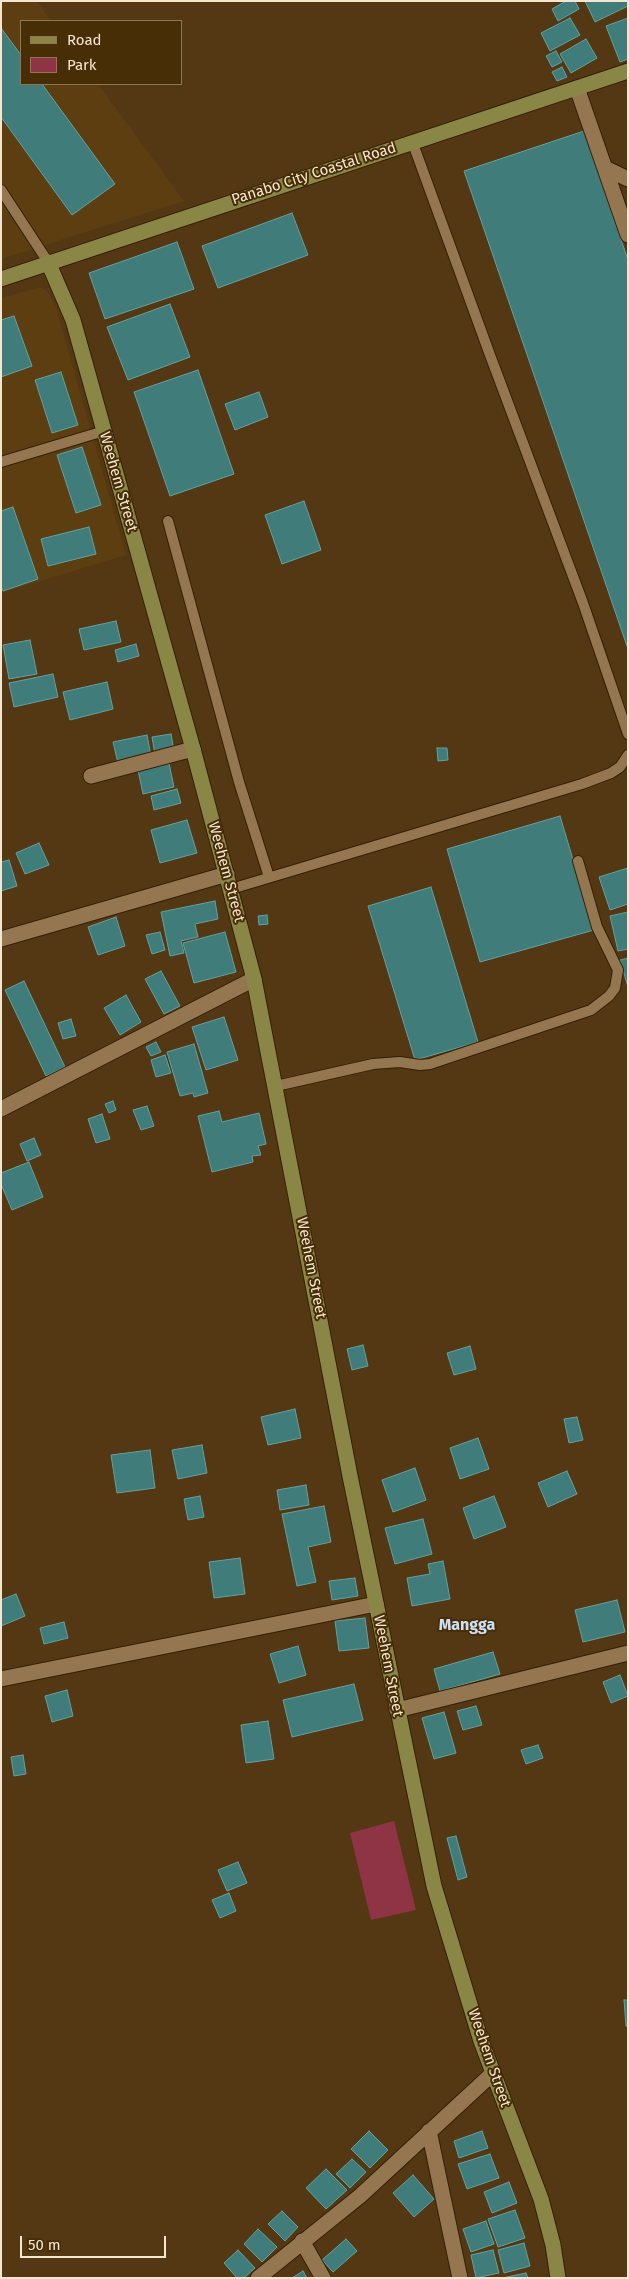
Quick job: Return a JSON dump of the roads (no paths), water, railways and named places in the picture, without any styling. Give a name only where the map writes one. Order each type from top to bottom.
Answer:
[{"type":"street","name":"Panabo City Coastal Road","points":[[1,279],[628,70]]},
{"type":"street","points":[[577,88],[628,235]]},
{"type":"street","points":[[605,168],[628,178]]},
{"type":"street","name":"Weehem Street","points":[[48,262],[73,320],[193,749],[254,979],[397,1710],[434,1886],[492,2074],[541,2199],[553,2245],[558,2278]]},
{"type":"street","points":[[91,776],[193,749]]},
{"type":"street","points":[[1,939],[229,881]]},
{"type":"street","points":[[1,1109],[254,979]]},
{"type":"street","points":[[1,1679],[376,1604]]},
{"type":"street","points":[[397,1710],[628,1653]]},
{"type":"street","points":[[258,2278],[360,2196],[492,2074]]},
{"type":"street","points":[[429,2131],[460,2278]]},
{"type":"street","points":[[302,2241],[323,2278]]},
{"type":"lane","points":[[412,141],[583,603],[628,734]]},
{"type":"lane","points":[[1,190],[48,262]]},
{"type":"lane","points":[[1,462],[104,431]]},
{"type":"lane","points":[[168,521],[239,782],[269,877]]},
{"type":"lane","points":[[229,881],[269,877],[582,784],[611,773],[620,767],[628,755]]},
{"type":"lane","points":[[276,1086],[373,1064],[400,1062],[420,1065],[430,1064],[591,1010],[609,996],[615,988],[618,970],[597,927],[578,861]]},
{"type":"district","name":"Mangga","points":[[467,1626]]}]
